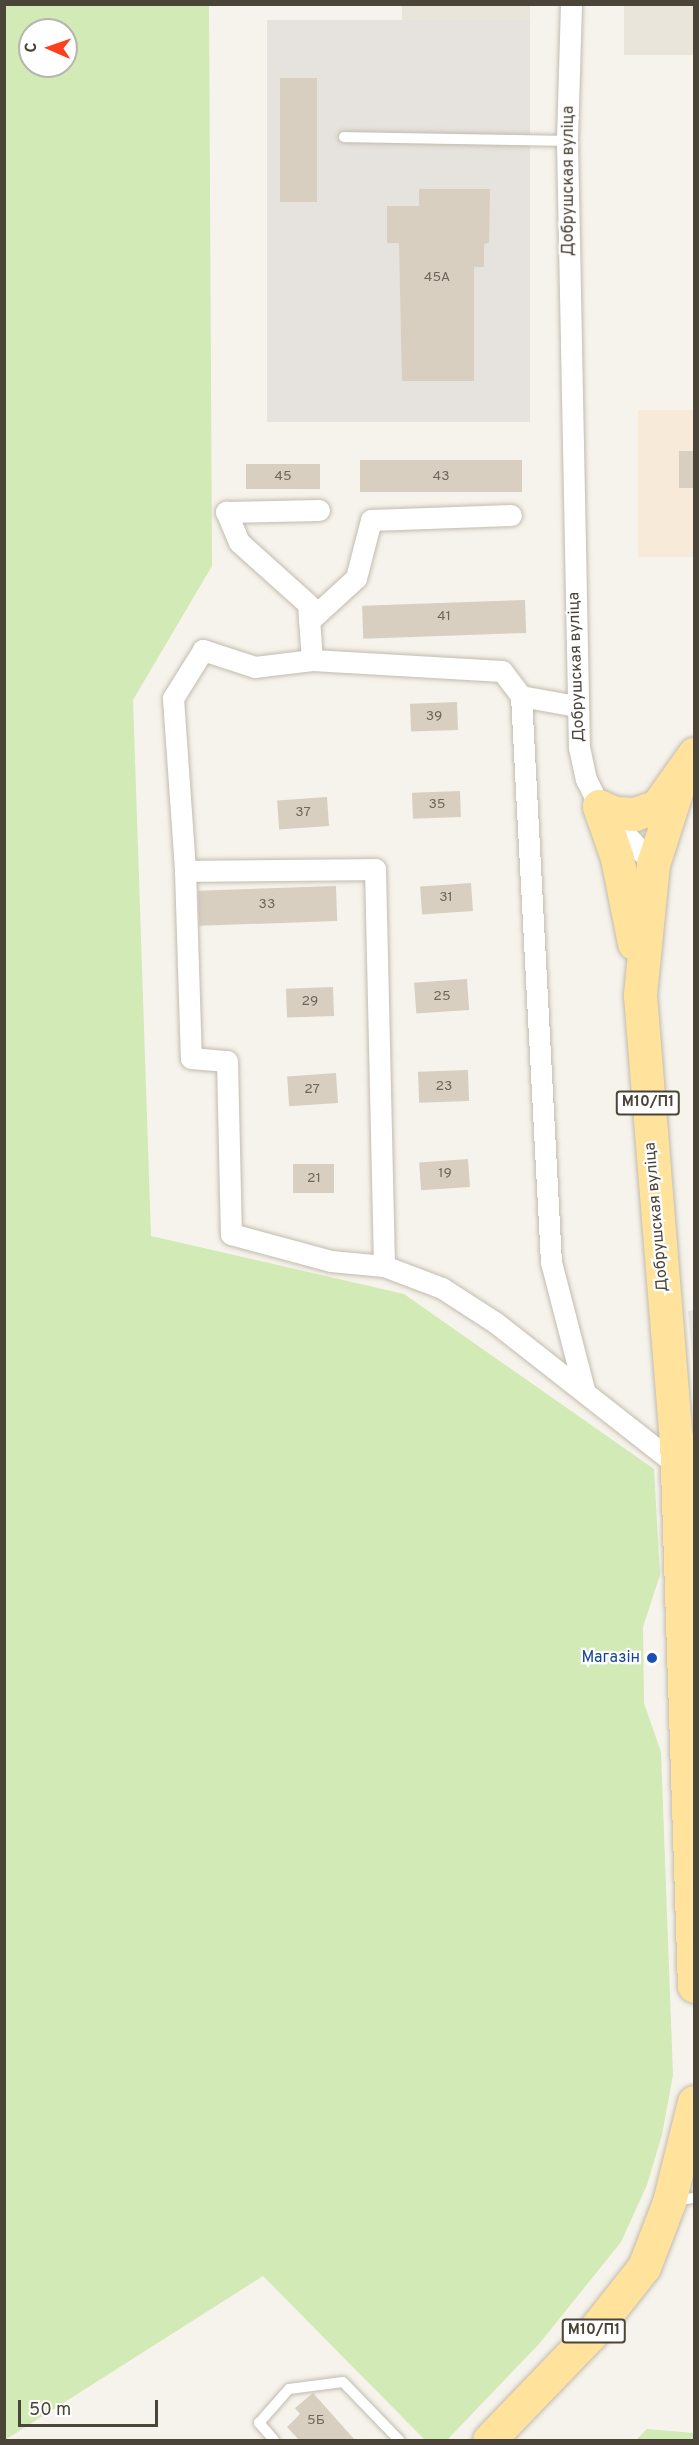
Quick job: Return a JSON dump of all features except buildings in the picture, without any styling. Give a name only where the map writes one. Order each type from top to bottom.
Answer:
[{"type":"main road","points":[[599,806],[615,813],[635,814],[657,806],[688,766]]},
{"type":"main road","name":"М10/П1","points":[[653,864],[688,766]]},
{"type":"main road","points":[[599,806],[617,858],[632,931],[640,995]]},
{"type":"main road","name":"Добрушская вуліца","points":[[653,864],[640,995],[677,1465],[694,1986]]},
{"type":"main road","name":"М10/П1","points":[[489,2440],[591,2334],[644,2267],[682,2200],[694,2102]]},
{"type":"street","name":"Добрушская вуліца","points":[[571,4],[567,141],[576,706],[586,779],[599,806],[653,864]]},
{"type":"street","points":[[312,660],[308,604],[239,542],[226,512],[319,510]]},
{"type":"street","points":[[309,621],[356,578],[371,520],[511,514]]},
{"type":"street","points":[[584,1390],[551,1262],[521,696],[502,671],[312,660],[255,667],[203,650],[173,698],[185,871],[191,1058],[227,1061],[231,1234],[331,1261],[384,1266],[442,1288],[496,1323],[677,1465]]},
{"type":"street","points":[[521,696],[576,706]]},
{"type":"street","points":[[185,871],[375,869],[384,1266]]},
{"type":"lane","points":[[344,137],[567,141]]},
{"type":"lane","points":[[274,2440],[259,2423],[289,2389],[343,2382],[399,2440]]},
{"type":"shaded area","points":[[402,5],[530,5],[530,22],[402,22]]},
{"type":"shaded area","points":[[624,5],[694,5],[694,55],[624,55]]},
{"type":"shaded area","points":[[267,20],[530,20],[530,422],[267,422]]},
{"type":"shaded area","points":[[638,410],[694,410],[694,557],[638,557]]},
{"type":"shaded area","points":[[694,1310],[694,1377],[688,1311]]},
{"type":"green space","points":[[5,4],[209,5],[212,566],[133,700],[151,1236],[404,1294],[654,1469],[660,1575],[643,1627],[644,1703],[661,1752],[673,2075],[662,2135],[647,2185],[621,2242],[539,2344],[447,2440],[425,2440],[263,2276],[5,2440]]},
{"type":"green space","points":[[647,2429],[694,2433],[694,2440],[636,2440]]},
{"type":"place","name":"Магазін","points":[[652,1658]]}]
